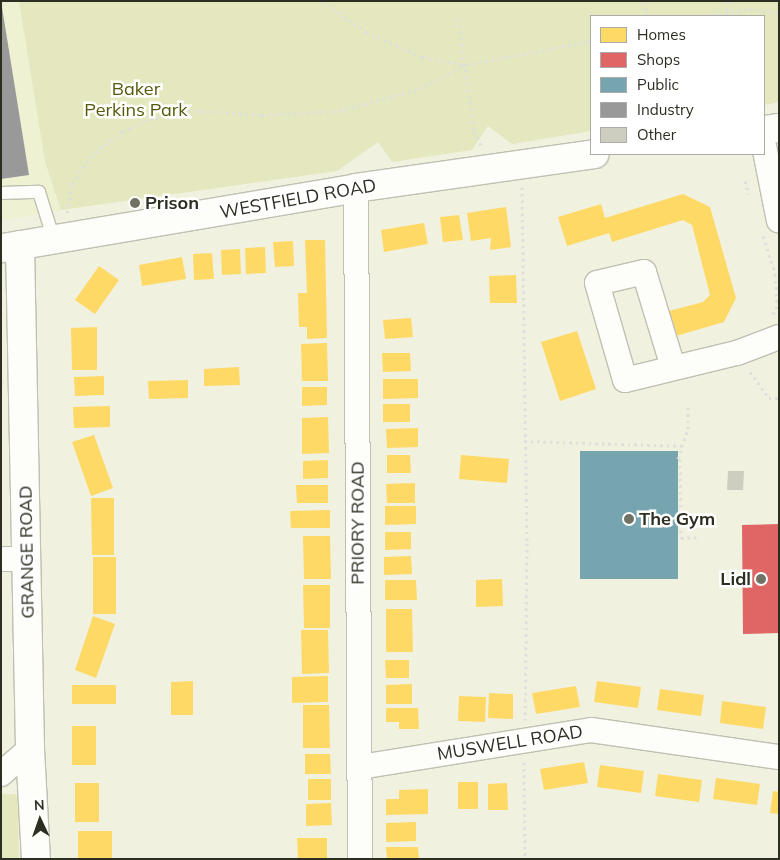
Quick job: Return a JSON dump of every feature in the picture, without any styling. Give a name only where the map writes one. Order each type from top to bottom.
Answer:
[{"type":"street","points":[[765,130],[779,128]]},
{"type":"street","name":"WESTFIELD ROAD","points":[[11,247],[356,188],[590,155]]},
{"type":"street","points":[[765,155],[770,225]]},
{"type":"street","name":"PRIORY ROAD","points":[[356,188],[360,859]]},
{"type":"street","name":"GRANGE ROAD","points":[[11,247],[14,559],[30,749],[36,859]]},
{"type":"street","points":[[673,367],[737,353],[774,329]]},
{"type":"street","name":"MUSWELL ROAD","points":[[360,767],[591,730],[779,757]]},
{"type":"street","points":[[1,774],[30,749]]},
{"type":"lane","points":[[1,193],[40,192],[66,239]]},
{"type":"path","points":[[322,1],[366,32],[422,58],[466,65]]},
{"type":"path","points":[[644,1],[647,15]]},
{"type":"path","points":[[727,1],[728,11]]},
{"type":"path","points":[[710,15],[728,11],[779,12]]},
{"type":"path","points":[[458,18],[474,131],[483,153]]},
{"type":"path","points":[[66,239],[67,213],[72,184],[90,157],[122,132],[151,119],[181,110],[262,115],[339,111],[419,89],[466,65],[590,41]]},
{"type":"path","points":[[522,181],[524,729]]},
{"type":"path","points":[[745,181],[752,203]]},
{"type":"path","points":[[770,225],[778,298],[774,329]]},
{"type":"path","points":[[737,353],[769,398],[779,398]]},
{"type":"path","points":[[688,403],[684,446],[679,459],[681,538],[700,537]]},
{"type":"path","points":[[524,441],[684,446]]},
{"type":"path","points":[[524,762],[525,859]]},
{"type":"shaded area","points":[[1,1],[19,1],[45,162],[61,210],[1,221]]},
{"type":"green space","name":"Baker Perkins Park","points":[[19,1],[779,1],[779,102],[765,105],[765,15],[590,15],[590,131],[512,144],[488,126],[472,150],[392,162],[378,142],[337,171],[61,210],[45,162]]},
{"type":"green space","points":[[1,794],[15,794],[18,800],[19,859],[1,859]]},
{"type":"building: Homes","points":[[683,194],[710,207],[736,298],[724,322],[676,336],[669,311],[703,302],[710,295],[692,225],[683,220],[612,242],[609,233],[567,246],[558,217],[601,204],[605,218]]},
{"type":"building: Homes","points":[[506,207],[511,247],[490,250],[491,238],[471,241],[467,213]]},
{"type":"building: Homes","points":[[459,215],[463,240],[443,242],[440,217]]},
{"type":"building: Homes","points":[[424,223],[428,244],[384,252],[381,230]]},
{"type":"building: Homes","points":[[305,240],[325,240],[327,338],[307,339],[307,327],[299,327],[298,293],[307,293]]},
{"type":"building: Homes","points":[[293,241],[294,266],[275,267],[273,242]]},
{"type":"building: Homes","points":[[265,247],[266,273],[246,274],[245,248]]},
{"type":"building: Homes","points":[[240,249],[241,274],[222,275],[221,250]]},
{"type":"building: Homes","points":[[212,253],[214,279],[194,280],[193,254]]},
{"type":"building: Homes","points":[[182,257],[186,279],[142,286],[139,265]]},
{"type":"building: Homes","points":[[99,266],[119,280],[95,314],[75,300]]},
{"type":"building: Homes","points":[[516,275],[517,303],[490,303],[489,276]]},
{"type":"building: Homes","points":[[411,318],[413,337],[385,339],[383,320]]},
{"type":"building: Homes","points":[[97,327],[97,370],[72,370],[71,328]]},
{"type":"building: Homes","points":[[577,331],[596,389],[560,401],[541,342]]},
{"type":"building: Homes","points":[[327,343],[328,381],[302,381],[301,344]]},
{"type":"building: Homes","points":[[382,353],[410,353],[411,371],[383,372]]},
{"type":"building: Homes","points":[[239,367],[240,385],[204,386],[204,369]]},
{"type":"building: Homes","points":[[104,376],[104,395],[75,396],[74,377]]},
{"type":"building: Homes","points":[[383,379],[418,379],[418,398],[383,399]]},
{"type":"building: Homes","points":[[188,380],[188,398],[149,399],[148,381]]},
{"type":"building: Homes","points":[[302,387],[327,387],[327,405],[302,406]]},
{"type":"building: Homes","points":[[383,404],[410,404],[410,422],[383,422]]},
{"type":"building: Homes","points":[[110,406],[110,427],[74,428],[73,407]]},
{"type":"building: Homes","points":[[328,417],[329,453],[302,454],[302,418]]},
{"type":"building: Homes","points":[[418,428],[418,447],[387,448],[386,429]]},
{"type":"building: Homes","points":[[94,435],[113,488],[91,496],[72,442]]},
{"type":"building: Homes","points":[[387,455],[410,455],[411,473],[387,473]]},
{"type":"building: Homes","points":[[461,455],[509,459],[507,483],[459,479]]},
{"type":"building: Homes","points":[[328,460],[328,478],[303,479],[303,461]]},
{"type":"building: Homes","points":[[415,483],[415,503],[387,503],[386,484]]},
{"type":"building: Homes","points":[[296,485],[328,485],[328,503],[297,503]]},
{"type":"building: Homes","points":[[91,498],[114,498],[114,555],[92,555]]},
{"type":"building: Homes","points":[[385,506],[416,506],[416,524],[385,525]]},
{"type":"building: Homes","points":[[330,510],[330,528],[291,528],[290,511]]},
{"type":"building: Homes","points":[[385,532],[411,532],[411,549],[385,550]]},
{"type":"building: Homes","points":[[303,536],[330,536],[331,579],[304,579]]},
{"type":"building: Homes","points":[[411,556],[412,574],[384,575],[384,557]]},
{"type":"building: Homes","points":[[93,557],[116,557],[116,614],[93,614]]},
{"type":"building: Homes","points":[[502,579],[503,606],[476,607],[476,580]]},
{"type":"building: Homes","points":[[385,580],[416,580],[417,600],[385,600]]},
{"type":"building: Homes","points":[[303,585],[330,585],[330,628],[304,628]]},
{"type":"building: Homes","points":[[386,609],[412,609],[413,652],[386,652]]},
{"type":"building: Homes","points":[[93,616],[115,624],[96,678],[75,670]]},
{"type":"building: Homes","points":[[301,630],[328,630],[329,673],[302,674]]},
{"type":"building: Homes","points":[[385,660],[409,660],[409,678],[386,678]]},
{"type":"building: Homes","points":[[328,676],[328,702],[292,703],[292,677]]},
{"type":"building: Homes","points":[[193,681],[193,715],[171,715],[171,682]]},
{"type":"building: Homes","points":[[597,681],[641,687],[638,708],[594,702]]},
{"type":"building: Homes","points":[[412,684],[412,704],[386,704],[386,685]]},
{"type":"building: Homes","points":[[72,685],[116,685],[116,704],[72,704]]},
{"type":"building: Homes","points":[[576,686],[580,707],[536,714],[532,693]]},
{"type":"building: Homes","points":[[660,689],[704,695],[701,716],[657,710]]},
{"type":"building: Homes","points":[[489,693],[513,694],[513,719],[488,718]]},
{"type":"building: Homes","points":[[459,696],[486,697],[485,722],[458,721]]},
{"type":"building: Homes","points":[[722,701],[766,707],[763,729],[720,723]]},
{"type":"building: Homes","points":[[303,705],[329,705],[330,748],[303,748]]},
{"type":"building: Homes","points":[[386,708],[418,708],[419,729],[399,729],[399,722],[386,722]]},
{"type":"building: Homes","points":[[72,726],[96,726],[96,765],[72,765]]},
{"type":"building: Homes","points":[[305,754],[330,754],[331,774],[305,774]]},
{"type":"building: Homes","points":[[584,762],[588,783],[544,790],[540,769]]},
{"type":"building: Homes","points":[[600,765],[644,771],[641,793],[597,787]]},
{"type":"building: Homes","points":[[658,774],[702,780],[699,802],[655,796]]},
{"type":"building: Homes","points":[[716,778],[760,784],[757,805],[713,799]]},
{"type":"building: Homes","points":[[308,779],[331,779],[331,800],[308,800]]},
{"type":"building: Homes","points":[[458,782],[478,782],[478,809],[458,809]]},
{"type":"building: Homes","points":[[75,783],[99,783],[99,822],[75,822]]},
{"type":"building: Homes","points":[[507,783],[508,810],[488,810],[488,784]]},
{"type":"building: Homes","points":[[428,789],[428,814],[386,815],[386,799],[399,799],[399,790]]},
{"type":"building: Homes","points":[[773,791],[779,792],[779,814],[770,813]]},
{"type":"building: Homes","points":[[331,803],[332,825],[306,826],[306,804]]},
{"type":"building: Homes","points":[[416,822],[416,841],[386,842],[386,823]]},
{"type":"building: Homes","points":[[78,831],[112,831],[112,859],[78,859]]},
{"type":"building: Homes","points":[[297,838],[327,838],[327,859],[298,859]]},
{"type":"building: Homes","points":[[386,847],[418,847],[419,859],[387,859]]},
{"type":"building: Shops","name":"Lidl","points":[[779,524],[779,633],[743,634],[742,525]]},
{"type":"building: Public","name":"The Gym","points":[[580,451],[678,451],[678,579],[580,579]]},
{"type":"building: Industry","points":[[1,1],[29,175],[1,179]]},
{"type":"building: Other","points":[[728,471],[744,471],[743,490],[727,490]]},
{"type":"place","name":"Prison","points":[[135,203]]},
{"type":"place","name":"The Gym","points":[[629,519]]},
{"type":"place","name":"Lidl","points":[[761,579]]}]
